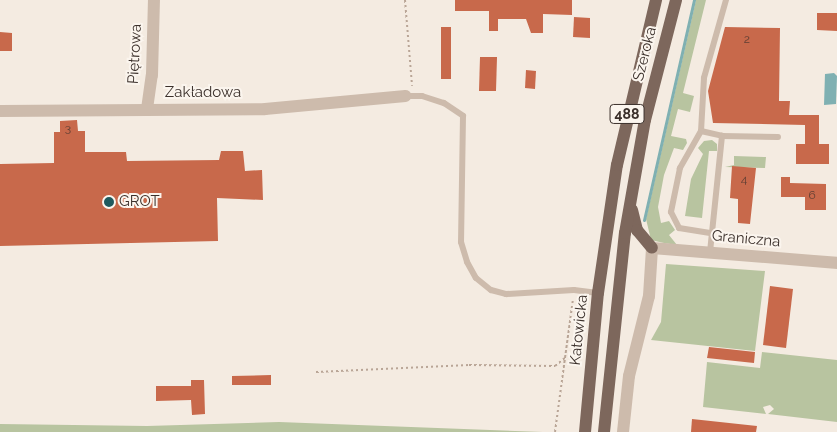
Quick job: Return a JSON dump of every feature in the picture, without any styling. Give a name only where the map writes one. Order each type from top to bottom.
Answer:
[{"type":"main road","name":"Szeroka","points":[[606,231],[625,122],[656,0]]},
{"type":"main road","name":"Szeroka","points":[[604,432],[625,233],[631,197],[646,120],[676,0]]},
{"type":"main road","points":[[631,197],[636,230],[652,248]]},
{"type":"main road","name":"Katowicka","points":[[585,432],[598,293],[606,231]]},
{"type":"street","name":"Piętrowa","points":[[147,109],[152,76],[154,0]]},
{"type":"street","name":"Zakładowa","points":[[0,111],[266,109],[409,96]]},
{"type":"street","name":"Graniczna","points":[[652,248],[837,263]]},
{"type":"street","points":[[623,432],[629,376],[649,296],[652,248]]},
{"type":"lane","points":[[712,233],[679,228],[671,212],[680,168],[701,131],[704,78],[726,0]]},
{"type":"lane","points":[[409,96],[444,103],[462,116],[461,242],[467,262],[476,278],[491,290],[506,294],[574,290],[598,293]]},
{"type":"lane","points":[[701,131],[722,136],[778,137]]},
{"type":"lane","points":[[710,252],[722,136]]},
{"type":"path","points":[[405,0],[409,96]]},
{"type":"path","points":[[555,432],[574,290]]},
{"type":"path","points":[[316,372],[469,365],[555,366],[565,358]]},
{"type":"green space","points":[[696,0],[706,0],[683,93],[694,96],[690,112],[678,109],[671,136],[686,139],[687,143],[683,150],[674,148],[664,175],[658,207],[661,223],[669,221],[675,230],[669,235],[677,245],[651,240],[646,219]]},
{"type":"green space","points":[[712,140],[717,144],[717,151],[709,151],[702,218],[685,216],[691,179],[703,154],[698,148],[704,141]]},
{"type":"green space","points":[[734,156],[766,157],[765,168],[725,167],[734,165]]},
{"type":"green space","points":[[666,264],[765,271],[755,351],[651,340],[661,322]]},
{"type":"green space","points":[[762,352],[837,360],[837,422],[768,414],[774,409],[770,405],[763,407],[766,414],[703,407],[707,362],[760,368]]},
{"type":"green space","points":[[279,422],[543,432],[0,432],[0,424],[147,426]]},
{"type":"water","points":[[834,73],[837,76],[836,104],[824,105],[825,74]]},
{"type":"building","points":[[455,0],[572,0],[572,15],[543,14],[543,33],[531,33],[526,19],[498,19],[498,31],[489,31],[489,11],[455,11]]},
{"type":"building","points":[[817,13],[837,13],[837,31],[817,30]]},
{"type":"building","points":[[574,17],[590,18],[590,38],[573,37]]},
{"type":"building","points":[[441,27],[451,27],[451,79],[441,79]]},
{"type":"building","points":[[725,27],[780,28],[779,101],[790,101],[789,115],[819,115],[819,144],[829,144],[829,164],[796,164],[796,144],[805,144],[805,125],[713,123],[708,91]]},
{"type":"building","points":[[0,32],[12,33],[12,51],[0,51]]},
{"type":"building","points":[[480,57],[497,57],[496,91],[479,91]]},
{"type":"building","points":[[526,70],[536,71],[535,89],[525,88]]},
{"type":"building","name":"GROT","points":[[77,120],[78,131],[85,131],[85,152],[126,152],[127,161],[219,160],[221,151],[243,151],[245,171],[262,170],[263,200],[217,198],[218,241],[0,246],[0,164],[54,163],[54,132],[60,132],[60,121]]},
{"type":"building","points":[[732,166],[756,168],[750,224],[738,223],[738,199],[730,198]]},
{"type":"building","points":[[781,177],[790,177],[790,183],[826,184],[826,210],[805,210],[805,197],[781,197]]},
{"type":"building","points":[[770,286],[793,289],[786,348],[763,345]]},
{"type":"building","points":[[709,347],[755,352],[754,363],[707,358]]},
{"type":"building","points":[[271,375],[271,385],[232,385],[232,376]]},
{"type":"building","points":[[191,380],[204,380],[205,414],[192,415],[191,400],[156,401],[156,386],[191,386]]},
{"type":"building","points":[[692,419],[757,426],[756,432],[691,432]]},
{"type":"waterway","points":[[644,220],[694,0]]},
{"type":"place","name":"GROT","points":[[109,202]]}]
